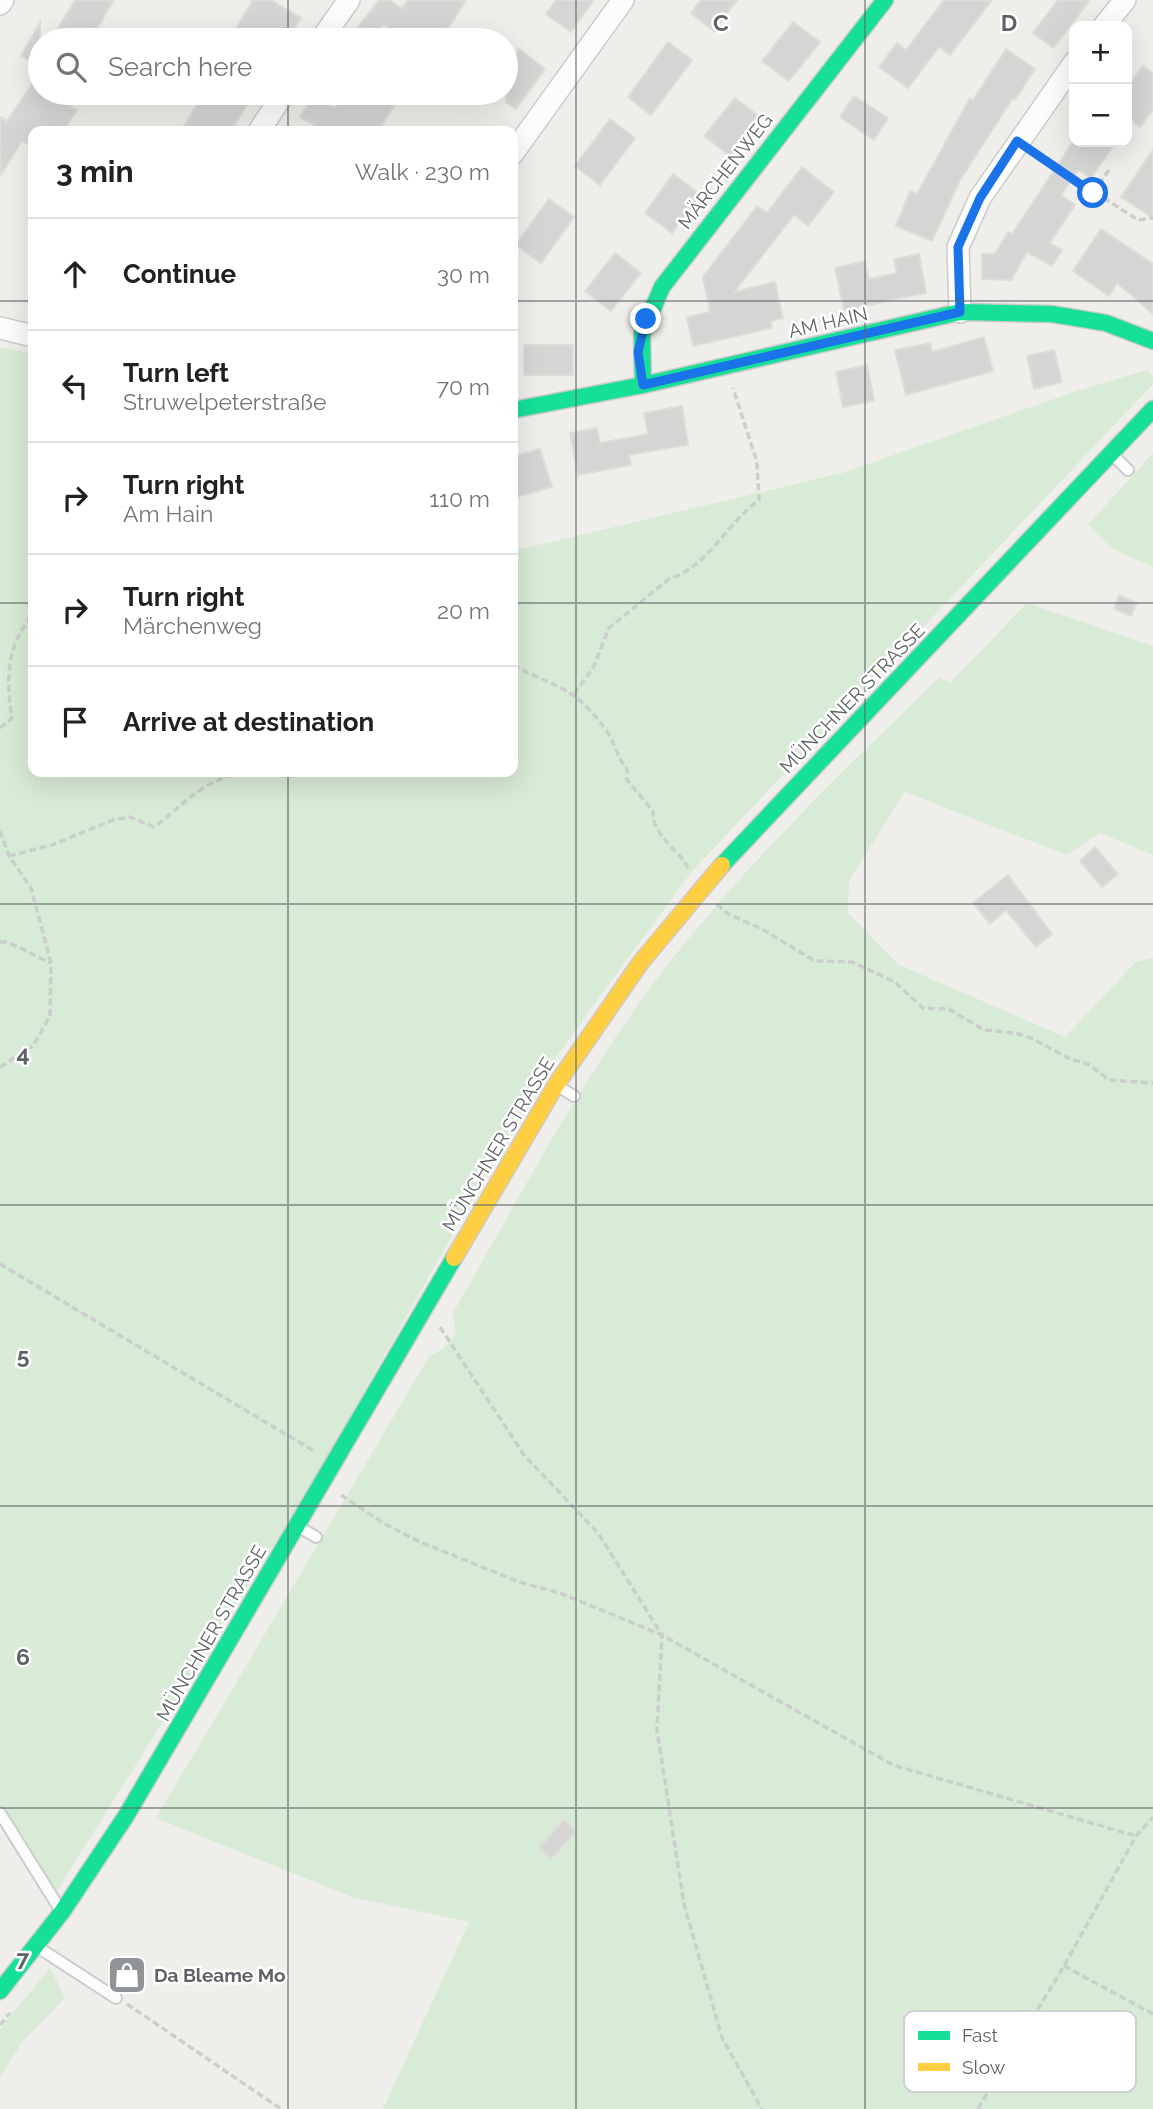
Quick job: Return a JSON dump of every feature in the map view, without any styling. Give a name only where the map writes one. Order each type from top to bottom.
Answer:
[{"type":"main road","name":"MÄRCHENWEG","points":[[643,385],[638,352],[646,319],[662,287],[885,0]]},
{"type":"main road","name":"AM HAIN","points":[[518,409],[643,385],[960,312],[1052,314],[1106,323],[1153,341]]},
{"type":"main road","name":"MÜNCHNER STRASSE","points":[[0,1991],[62,1912],[134,1804],[556,1085],[699,890],[1149,414]]},
{"type":"street","points":[[329,28],[349,0]]},
{"type":"street","points":[[518,146],[623,0]]},
{"type":"street","points":[[1108,21],[1125,0]]},
{"type":"street","points":[[960,312],[958,247],[980,198],[1017,141],[1069,70]]},
{"type":"street","points":[[262,126],[276,105]]},
{"type":"street","points":[[0,328],[28,335]]},
{"type":"lane","points":[[1112,454],[1128,470]]},
{"type":"lane","points":[[556,1085],[574,1096]]},
{"type":"lane","points":[[297,1526],[316,1537]]},
{"type":"lane","points":[[0,1812],[62,1912]]},
{"type":"lane","points":[[36,1946],[116,1998]]},
{"type":"path","points":[[1017,141],[1138,220],[1153,218]]},
{"type":"path","points":[[1093,193],[1111,167]]},
{"type":"path","points":[[574,694],[593,668],[609,628],[669,579],[678,576],[706,554],[744,511],[759,500],[757,462],[739,401],[729,380],[728,366]]},
{"type":"path","points":[[0,728],[12,718],[8,689],[13,647],[28,624]]},
{"type":"path","points":[[518,667],[574,694],[608,734],[620,761],[627,769],[627,780],[653,811],[653,820],[666,844],[685,860],[699,890],[728,914],[762,929],[815,961],[852,962],[895,982],[923,1008],[949,1009],[984,1030],[1015,1032],[1031,1038],[1070,1059],[1090,1065],[1109,1080],[1153,1083]]},
{"type":"path","points":[[9,856],[52,845],[113,820],[130,817],[154,827],[181,808],[186,799],[201,788],[226,777]]},
{"type":"path","points":[[0,831],[9,856],[31,888],[51,964],[50,1016],[33,1046],[0,1067]]},
{"type":"path","points":[[0,942],[14,944],[29,956],[51,964]]},
{"type":"path","points":[[0,1264],[323,1456]]},
{"type":"path","points":[[432,1337],[439,1326]]},
{"type":"path","points":[[443,1332],[524,1455],[598,1533],[662,1635],[657,1730],[684,1904],[722,2038],[762,2109]]},
{"type":"path","points":[[335,1506],[348,1484]]},
{"type":"path","points":[[341,1495],[385,1524],[418,1541],[519,1582],[560,1593],[621,1621],[662,1635],[893,1765],[1136,1836]]},
{"type":"path","points":[[1037,2011],[1136,1836],[1153,1817]]},
{"type":"path","points":[[1064,1966],[1153,2014]]},
{"type":"path","points":[[116,1998],[150,2017],[281,2109]]},
{"type":"path","points":[[0,2025],[13,2008]]},
{"type":"path","points":[[978,2109],[988,2092]]},
{"type":"green space","points":[[0,347],[28,353],[28,777],[518,777],[518,550],[842,473],[1077,391],[1147,370],[1153,376],[1153,384],[693,870],[542,1077],[311,1485],[55,1894],[0,1803]]},
{"type":"green space","points":[[1153,453],[1153,567],[1111,548],[1088,525]]},
{"type":"green space","points":[[1027,603],[1153,646],[1153,855],[1100,833],[1067,855],[905,792],[849,880],[848,913],[899,965],[1065,1037],[1136,962],[1153,958],[1153,2109],[383,2109],[469,1922],[352,1897],[156,1818],[429,1357],[445,1347],[456,1334],[453,1313],[560,1126],[617,1035],[680,949],[741,877],[940,677],[950,683]]},
{"type":"green space","points":[[50,1968],[65,1998],[22,2042],[0,2078],[0,2029]]},
{"type":"building","points":[[75,0],[114,0],[97,28],[58,28]]},
{"type":"building","points":[[253,0],[271,0],[301,18],[295,28],[236,28]]},
{"type":"building","points":[[379,0],[389,0],[402,8],[408,0],[466,0],[448,28],[388,28],[383,25],[381,28],[357,28]]},
{"type":"building","points":[[556,0],[594,0],[571,32],[546,14]]},
{"type":"building","points":[[701,0],[737,0],[714,31],[691,13]]},
{"type":"building","points":[[944,0],[992,0],[950,55],[939,47],[908,88],[879,67],[897,43],[906,50]]},
{"type":"building","points":[[1058,0],[1090,0],[1074,21],[1069,21],[1069,27],[1053,48],[1033,33]]},
{"type":"building","points":[[793,22],[820,42],[789,81],[762,61]]},
{"type":"building","points":[[668,42],[692,60],[651,115],[628,97]]},
{"type":"building","points":[[28,44],[28,60],[21,56]]},
{"type":"building","points":[[1006,49],[1035,69],[960,180],[932,241],[896,226],[910,191],[917,194],[970,98],[973,100]]},
{"type":"building","points":[[518,50],[545,69],[516,109],[510,105],[518,105]]},
{"type":"building","points":[[1143,66],[1153,73],[1153,109],[1140,127],[1132,121],[1132,81]]},
{"type":"building","points":[[28,90],[28,105],[69,105],[77,110],[66,126],[28,126],[27,144],[22,141],[0,176],[0,117],[7,121]]},
{"type":"building","points":[[854,96],[888,118],[874,140],[840,117]]},
{"type":"building","points":[[735,98],[761,118],[730,156],[704,136]]},
{"type":"building","points":[[197,105],[247,105],[234,126],[184,126]]},
{"type":"building","points":[[308,105],[330,105],[335,108],[337,105],[394,105],[381,126],[315,126],[300,117]]},
{"type":"building","points":[[610,119],[635,138],[600,185],[575,166]]},
{"type":"building","points":[[1070,147],[1113,147],[1091,178],[1078,170],[1061,195],[1075,205],[1050,243],[1062,250],[1052,266],[1027,252],[1011,280],[982,279],[982,254],[995,254],[1008,232],[1012,234]]},
{"type":"building","points":[[1153,150],[1153,218],[1121,197]]},
{"type":"building","points":[[802,167],[834,192],[808,226],[794,215],[734,292],[775,282],[783,318],[771,321],[772,328],[693,346],[687,317],[710,312],[703,277],[757,206],[767,213]]},
{"type":"building","points":[[673,174],[700,194],[672,233],[645,213]]},
{"type":"building","points":[[549,199],[574,217],[541,263],[518,246],[518,242]]},
{"type":"building","points":[[1101,229],[1153,264],[1153,314],[1117,283],[1109,296],[1073,271]]},
{"type":"building","points":[[615,253],[641,273],[611,311],[585,291]]},
{"type":"building","points":[[919,254],[926,293],[844,310],[835,268],[865,261],[869,279],[897,273],[894,259]]},
{"type":"building","points":[[984,337],[993,371],[906,395],[895,350],[930,343],[932,352]]},
{"type":"building","points":[[524,345],[573,345],[573,375],[524,375]]},
{"type":"building","points":[[1054,350],[1062,382],[1034,389],[1027,356]]},
{"type":"building","points":[[867,365],[874,401],[843,407],[836,372]]},
{"type":"building","points":[[682,406],[688,445],[629,455],[631,465],[578,475],[570,433],[597,428],[600,443],[648,434],[644,413]]},
{"type":"building","points":[[540,449],[552,487],[518,497],[518,456]]},
{"type":"building","points":[[1119,595],[1137,603],[1131,616],[1114,609]]},
{"type":"building","points":[[1095,847],[1118,874],[1102,887],[1080,861]]},
{"type":"building","points":[[1008,875],[1052,934],[1036,947],[1006,910],[990,924],[973,903]]},
{"type":"building","points":[[564,1820],[576,1831],[551,1859],[539,1848]]},
{"type":"building","points":[[129,1965],[142,1973],[129,1992],[117,1983]]},
{"type":"traffic: fast","points":[[643,385],[642,334],[662,287],[885,0]]},
{"type":"traffic: fast","points":[[518,409],[643,385],[960,312],[1052,314],[1106,323],[1153,341]]},
{"type":"traffic: fast","points":[[722,865],[1153,409]]},
{"type":"traffic: fast","points":[[0,1991],[62,1912],[126,1816],[454,1258]]},
{"type":"traffic: slow","points":[[454,1258],[556,1085],[641,962],[722,865]]},
{"type":"place","name":"Da Bleame Mo","points":[[127,1975]]},
{"type":"route","points":[[646,319],[638,352],[643,385],[960,312],[958,247],[980,198],[1017,141],[1093,193]]}]
